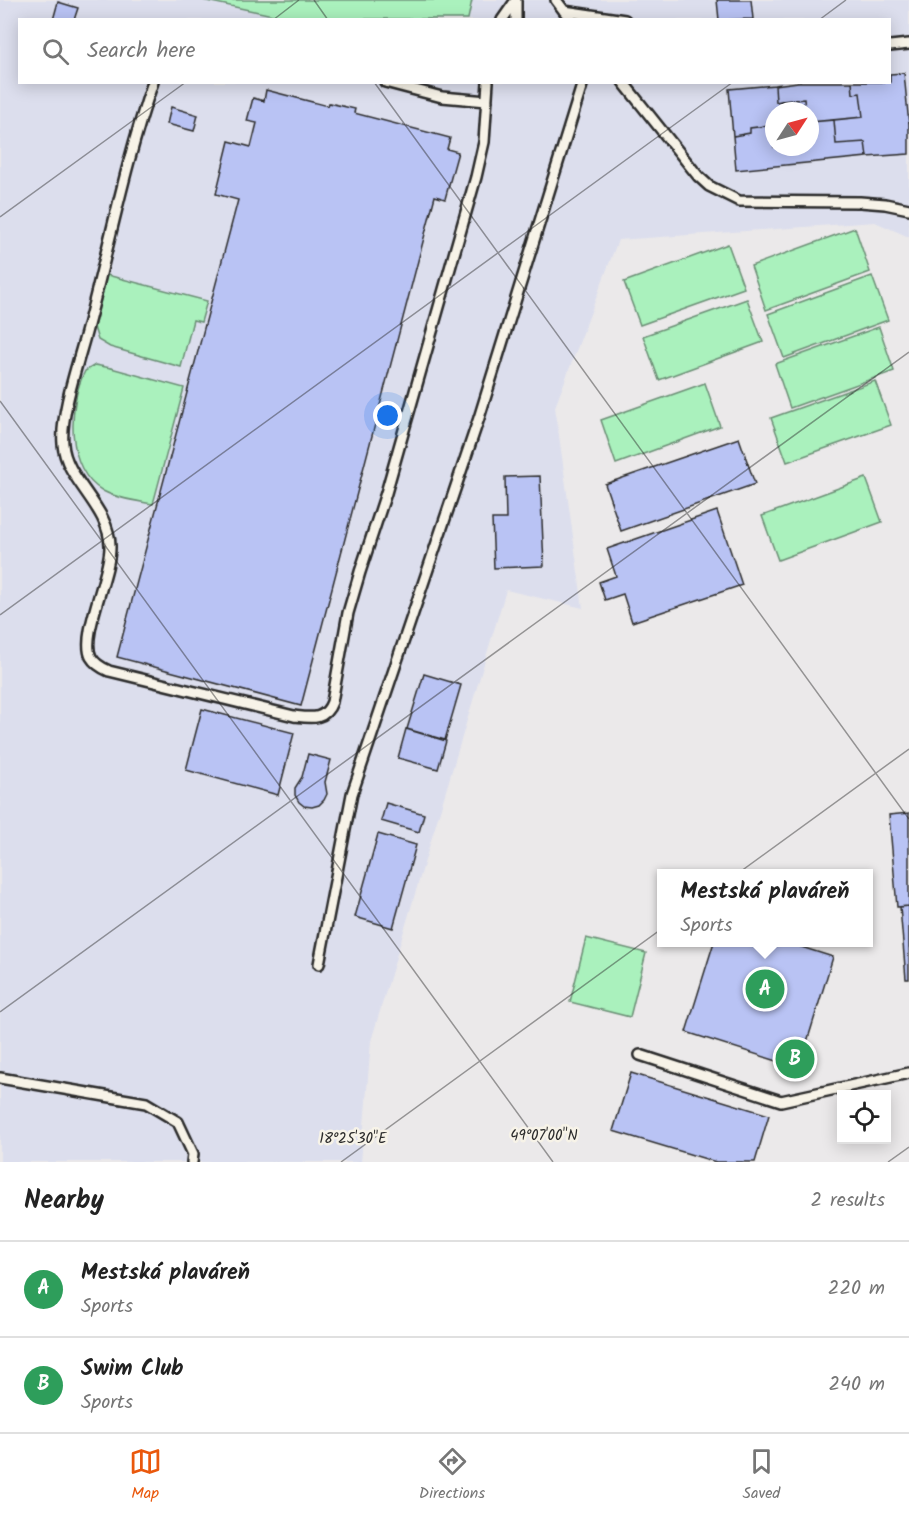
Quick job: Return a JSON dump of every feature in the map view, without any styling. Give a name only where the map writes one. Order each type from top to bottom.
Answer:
[{"type":"lane","points":[[503,18],[516,0]]},
{"type":"lane","points":[[516,0],[516,18]]},
{"type":"lane","points":[[556,0],[569,18]]},
{"type":"lane","points":[[564,11],[611,18]]},
{"type":"lane","points":[[891,46],[909,44]]},
{"type":"lane","points":[[152,84],[75,373],[63,432],[62,442],[67,460],[105,524],[110,545],[104,584],[89,637],[89,649],[95,662],[109,671],[308,718],[322,716],[330,708],[332,702],[348,613],[401,442],[484,142],[488,92],[442,96],[393,84]]},
{"type":"lane","points":[[319,964],[352,794],[479,418],[583,84]]},
{"type":"lane","points":[[625,84],[698,176],[726,196],[739,201],[860,202],[909,209]]},
{"type":"lane","points":[[640,1055],[781,1101],[909,1073]]},
{"type":"lane","points":[[0,1078],[146,1103],[178,1122],[193,1154],[192,1162]]},
{"type":"shaded area","points":[[0,0],[909,0],[909,237],[875,222],[618,240],[555,407],[583,608],[506,590],[371,1041],[361,1162],[0,1162]]},
{"type":"green space","points":[[202,0],[472,0],[468,18],[286,18]]},
{"type":"green space","points":[[855,228],[870,272],[766,310],[751,266]]},
{"type":"green space","points":[[728,244],[744,288],[640,325],[624,282]]},
{"type":"green space","points":[[107,275],[207,301],[201,322],[193,320],[181,367],[110,347],[98,340],[94,327]]},
{"type":"green space","points":[[872,276],[888,320],[784,358],[768,314]]},
{"type":"green space","points":[[747,299],[763,342],[659,380],[643,336]]},
{"type":"green space","points":[[879,327],[894,371],[790,408],[775,364]]},
{"type":"green space","points":[[95,365],[184,388],[153,504],[121,498],[103,491],[91,481],[82,468],[73,436],[75,401],[85,371]]},
{"type":"green space","points":[[875,381],[891,425],[787,462],[771,418]]},
{"type":"green space","points":[[705,383],[720,426],[616,464],[601,420]]},
{"type":"green space","points":[[866,478],[882,522],[778,560],[762,516]]},
{"type":"green space","points":[[586,938],[646,953],[630,1017],[570,1002]]},
{"type":"building","points":[[717,0],[751,0],[753,18],[719,18]]},
{"type":"building","points":[[58,2],[78,8],[75,18],[54,18]]},
{"type":"building","points":[[904,73],[909,154],[867,157],[865,142],[836,144],[834,120],[863,117],[860,93],[853,94],[852,84],[891,84],[891,74]]},
{"type":"building","points":[[852,84],[853,94],[860,93],[863,117],[819,121],[819,102],[804,102],[804,99],[776,102],[775,85]]},
{"type":"building","points":[[775,85],[776,102],[765,102],[765,126],[750,128],[750,133],[733,136],[729,89]]},
{"type":"building","points":[[266,90],[328,106],[329,103],[355,109],[354,113],[450,138],[447,149],[458,152],[445,199],[435,196],[301,706],[117,657],[238,200],[216,194],[229,141],[251,147],[257,123],[247,121],[253,98],[264,101]]},
{"type":"building","points":[[804,99],[804,102],[781,102]]},
{"type":"building","points":[[171,107],[198,115],[194,131],[167,124]]},
{"type":"building","points":[[834,120],[836,144],[865,142],[867,157],[736,170],[733,136],[750,133],[750,128],[765,126],[765,156],[819,156],[819,121]]},
{"type":"building","points":[[739,438],[755,484],[621,531],[605,484]]},
{"type":"building","points":[[540,476],[544,566],[494,568],[492,519],[506,519],[505,477]]},
{"type":"building","points":[[717,511],[742,585],[632,622],[623,594],[605,600],[599,582],[616,576],[607,549]]},
{"type":"building","points":[[424,674],[461,685],[445,740],[407,729]]},
{"type":"building","points":[[202,709],[294,733],[278,795],[186,770]]},
{"type":"building","points":[[406,729],[446,741],[438,769],[398,758]]},
{"type":"building","points":[[308,754],[331,760],[325,782],[327,794],[319,805],[312,807],[304,806],[295,795],[295,788],[302,777]]},
{"type":"building","points":[[386,803],[424,814],[419,832],[381,821]]},
{"type":"building","points":[[909,813],[909,906],[897,907],[889,815]]},
{"type":"building","points":[[378,834],[416,845],[393,928],[355,917]]},
{"type":"building","points":[[909,906],[909,979],[906,979],[900,907]]},
{"type":"building","points":[[712,947],[801,947],[833,957],[799,1068],[686,1032]]},
{"type":"building","points":[[631,1073],[769,1115],[755,1162],[716,1162],[613,1131]]},
{"type":"place","name":"Mestská plaváreň","points":[[765,989]]},
{"type":"place","name":"Swim Club","points":[[795,1059]]}]
